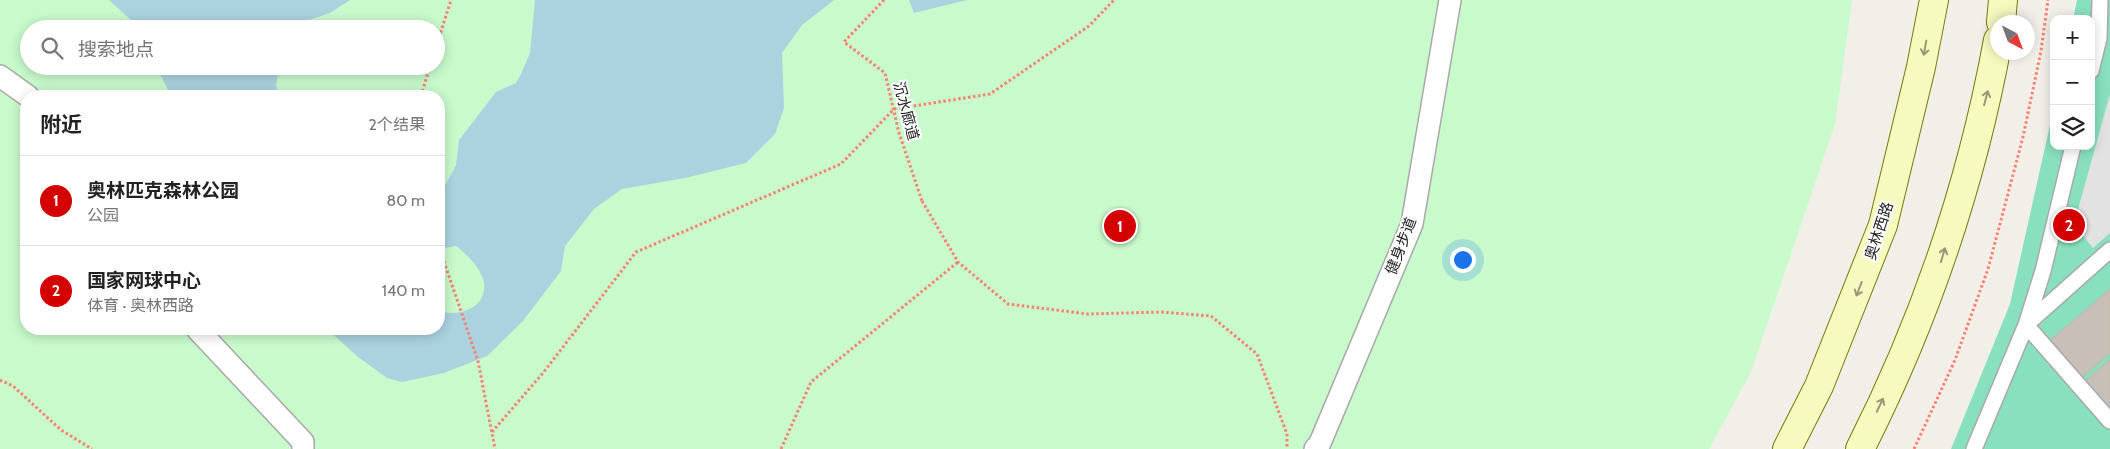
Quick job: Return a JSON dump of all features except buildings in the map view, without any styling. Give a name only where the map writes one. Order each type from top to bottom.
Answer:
[{"type":"main road","name":"奥林西路","points":[[1787,449],[1819,386],[1883,225],[1921,67],[1934,0]]},
{"type":"main road","points":[[2002,15],[2003,0]]},
{"type":"main road","points":[[1860,449],[1909,340],[1942,259],[1990,84],[1994,60]]},
{"type":"street","name":"健身步道","points":[[1315,449],[1320,443],[1412,224],[1450,0]]},
{"type":"street","points":[[0,76],[20,90]]},
{"type":"street","points":[[203,335],[303,442],[303,449]]},
{"type":"lane","points":[[2094,60],[2099,38],[2100,0]]},
{"type":"lane","points":[[1974,449],[2026,326],[2043,271],[2072,150]]},
{"type":"lane","points":[[2026,326],[2110,250]]},
{"type":"lane","points":[[2026,326],[2110,421]]},
{"type":"path","points":[[445,20],[451,0]]},
{"type":"path","name":"沉水廊道","points":[[884,0],[844,42],[884,73],[899,133],[922,201],[958,262]]},
{"type":"path","points":[[492,432],[543,373],[636,252],[841,164],[894,109],[990,94],[1089,26],[1114,0]]},
{"type":"path","points":[[1914,449],[1956,360],[1988,269],[2023,137],[2041,51],[2048,0]]},
{"type":"path","points":[[423,90],[427,75]]},
{"type":"path","points":[[782,449],[811,382],[958,262],[1008,304],[1088,314],[1161,312],[1211,316],[1257,354],[1286,434],[1287,449]]},
{"type":"path","points":[[445,265],[478,361],[495,449]]},
{"type":"path","points":[[0,380],[13,386],[61,430],[92,449]]},
{"type":"green space","points":[[0,0],[1852,0],[1835,124],[1751,372],[1709,449],[0,449]]},
{"type":"green space","points":[[2077,0],[2110,0],[2110,449],[1951,449],[2010,304],[2050,125],[2050,150],[2095,150],[2095,15],[2074,15]]},
{"type":"shaded area","points":[[2110,94],[2110,233],[2093,248],[2074,224]]},
{"type":"water","points":[[109,0],[350,0],[330,13],[309,20],[131,20]]},
{"type":"water","points":[[535,0],[834,0],[802,25],[782,53],[784,108],[775,134],[746,163],[685,178],[622,189],[594,209],[565,246],[561,271],[523,321],[487,356],[444,373],[402,382],[387,378],[357,356],[334,335],[445,335],[445,312],[458,313],[465,311],[472,308],[482,298],[484,291],[483,278],[473,263],[456,246],[445,248],[445,185],[456,165],[459,140],[496,92],[516,83],[530,53]]},
{"type":"water","points":[[909,0],[967,0],[914,13]]},
{"type":"water","points":[[160,75],[278,75],[276,85],[277,90],[168,90]]},
{"type":"place","name":"国家网球中心","points":[[2069,225]]},
{"type":"place","name":"奥林匹克森林公园","points":[[1120,226]]}]
